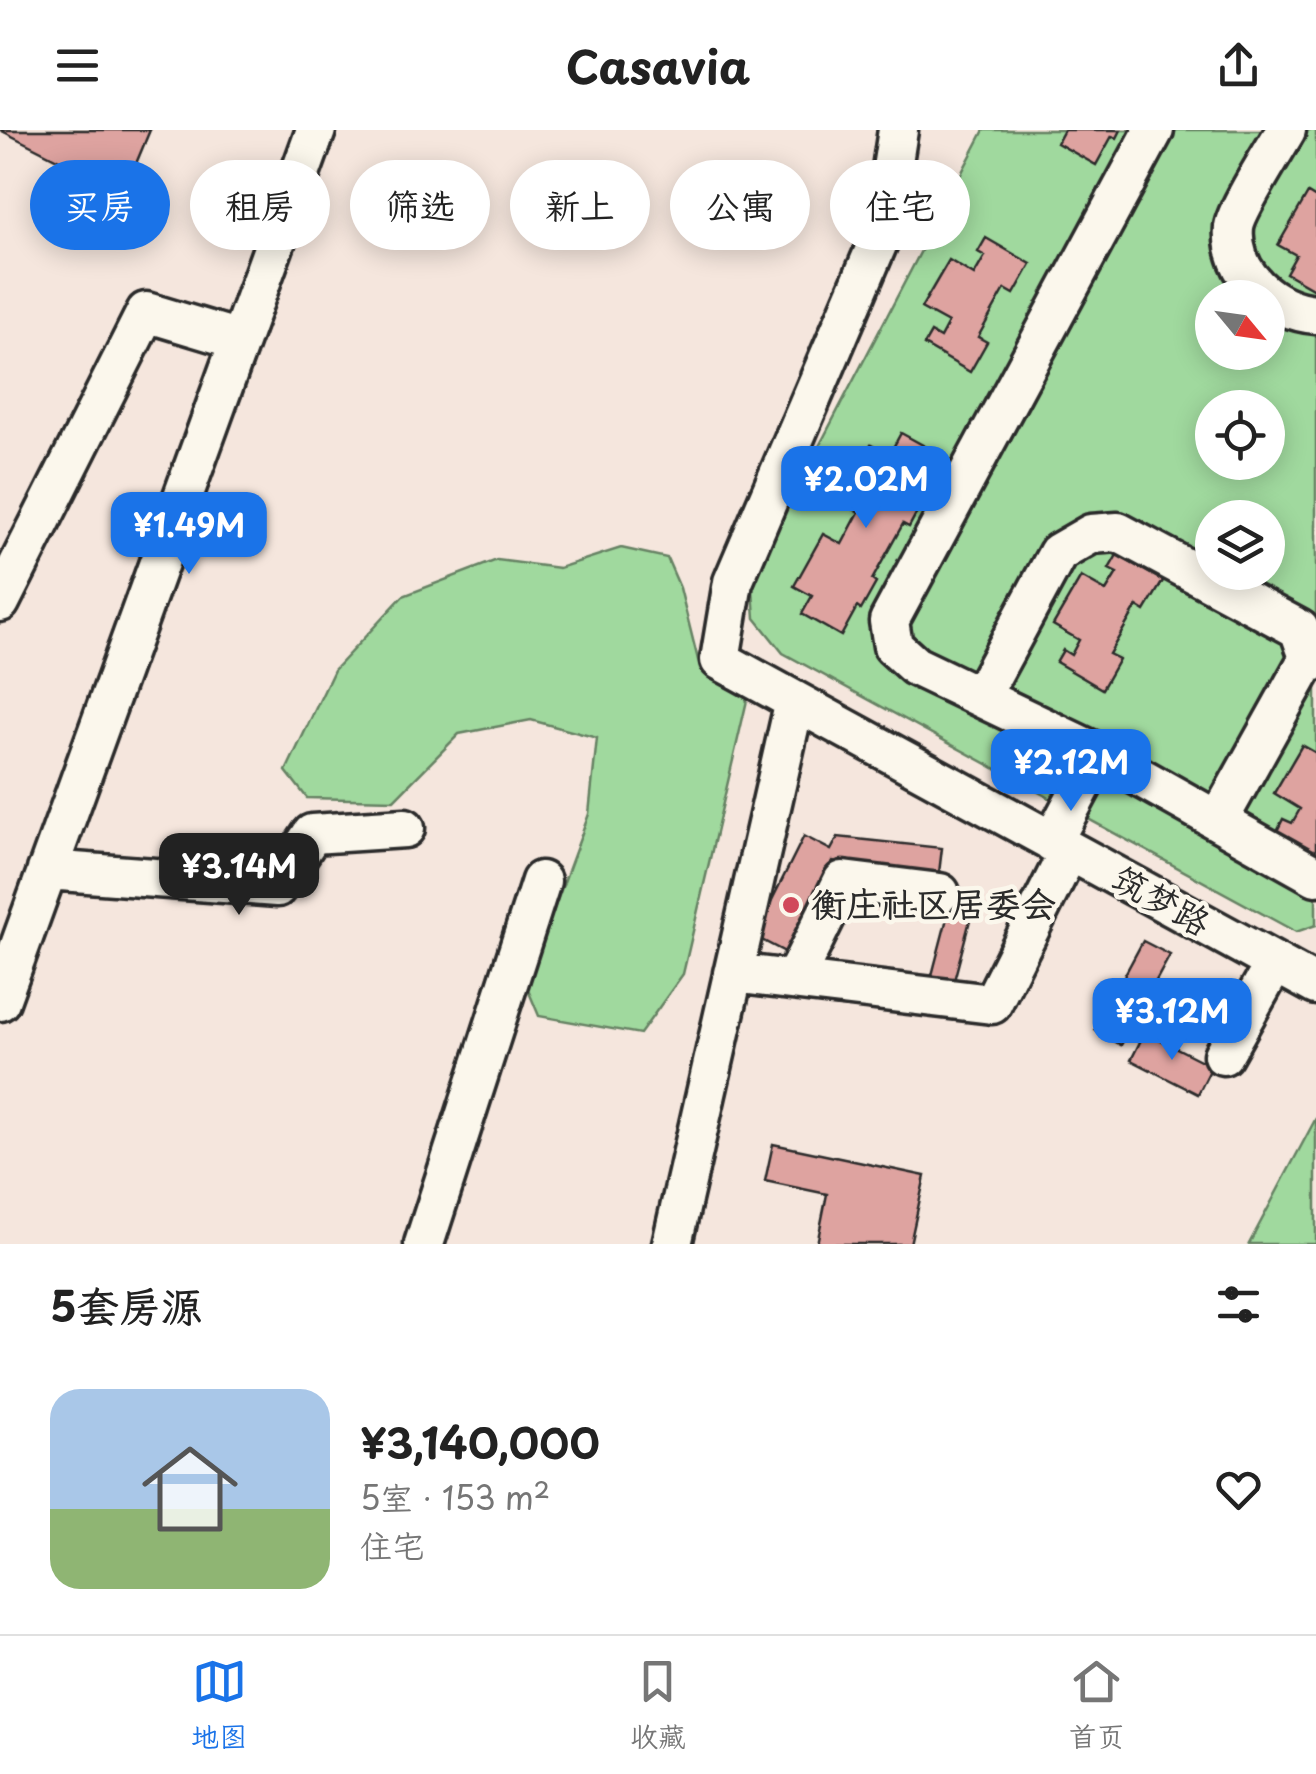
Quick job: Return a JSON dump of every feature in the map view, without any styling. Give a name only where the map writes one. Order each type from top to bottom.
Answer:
[{"type":"street","points":[[0,1002],[316,130]]},
{"type":"street","name":"筑梦路","points":[[898,130],[882,233],[734,582],[720,660],[1316,985]]},
{"type":"street","points":[[1154,130],[889,621],[893,646],[914,666],[1100,754],[1316,876]]},
{"type":"street","points":[[1286,130],[1234,224],[1238,256],[1252,286],[1298,313],[1316,314]]},
{"type":"street","points":[[0,602],[146,312],[239,340]]},
{"type":"street","points":[[980,697],[1058,553],[1101,532],[1132,539],[1299,629],[1314,654],[1218,821]]},
{"type":"street","points":[[672,1244],[795,702]]},
{"type":"street","points":[[734,973],[992,1004],[1100,754]]},
{"type":"street","points":[[47,870],[276,887],[312,834],[405,828]]},
{"type":"street","points":[[794,980],[843,880],[940,892]]},
{"type":"street","points":[[424,1244],[541,882]]},
{"type":"street","points":[[1223,1055],[1275,963]]},
{"type":"green space","points":[[984,130],[1316,130],[1316,925],[1296,932],[783,653],[755,618],[752,575],[921,250],[970,250],[968,160]]},
{"type":"green space","points":[[621,548],[667,558],[680,588],[700,668],[748,696],[683,974],[640,1034],[539,1016],[526,985],[589,814],[597,738],[531,720],[459,734],[394,800],[307,798],[286,771],[334,670],[403,596],[497,560],[559,568]]},
{"type":"green space","points":[[1316,1118],[1316,1244],[1249,1244]]},
{"type":"building","points":[[0,130],[150,130],[138,160],[59,160]]},
{"type":"building","points":[[1064,130],[1121,130],[1117,138],[1112,136],[1096,165],[1057,143]]},
{"type":"building","points":[[1308,193],[1316,198],[1316,290],[1286,273],[1296,255],[1278,245]]},
{"type":"building","points":[[986,238],[1031,264],[1014,294],[1005,289],[978,337],[987,342],[970,372],[924,345],[931,333],[940,338],[948,323],[921,308],[949,260],[974,275],[985,256],[978,252]]},
{"type":"building","points":[[901,433],[941,455],[920,494],[925,497],[909,527],[903,524],[872,580],[876,583],[841,636],[802,614],[812,596],[794,586],[823,534],[842,544],[859,512],[840,502],[871,445],[889,455]]},
{"type":"building","points":[[1117,555],[1163,581],[1145,611],[1137,606],[1109,654],[1119,659],[1102,689],[1056,662],[1063,650],[1071,655],[1079,640],[1053,625],[1081,577],[1106,591],[1117,573],[1109,569]]},
{"type":"building","points":[[1302,745],[1316,753],[1316,854],[1277,831],[1283,819],[1292,823],[1300,809],[1274,793]]},
{"type":"building","name":"衡庄社区居委会","points":[[804,836],[831,850],[838,837],[942,848],[939,873],[833,861],[787,953],[754,936]]},
{"type":"building","points":[[952,899],[974,905],[952,988],[930,983]]},
{"type":"building","points":[[1143,941],[1170,955],[1121,1045],[1095,1030]]},
{"type":"building","points":[[1145,1032],[1212,1066],[1198,1094],[1131,1060]]},
{"type":"building","points":[[773,1144],[925,1176],[910,1244],[817,1244],[827,1194],[765,1181]]},
{"type":"place","name":"衡庄社区居委会","points":[[791,905]]}]
